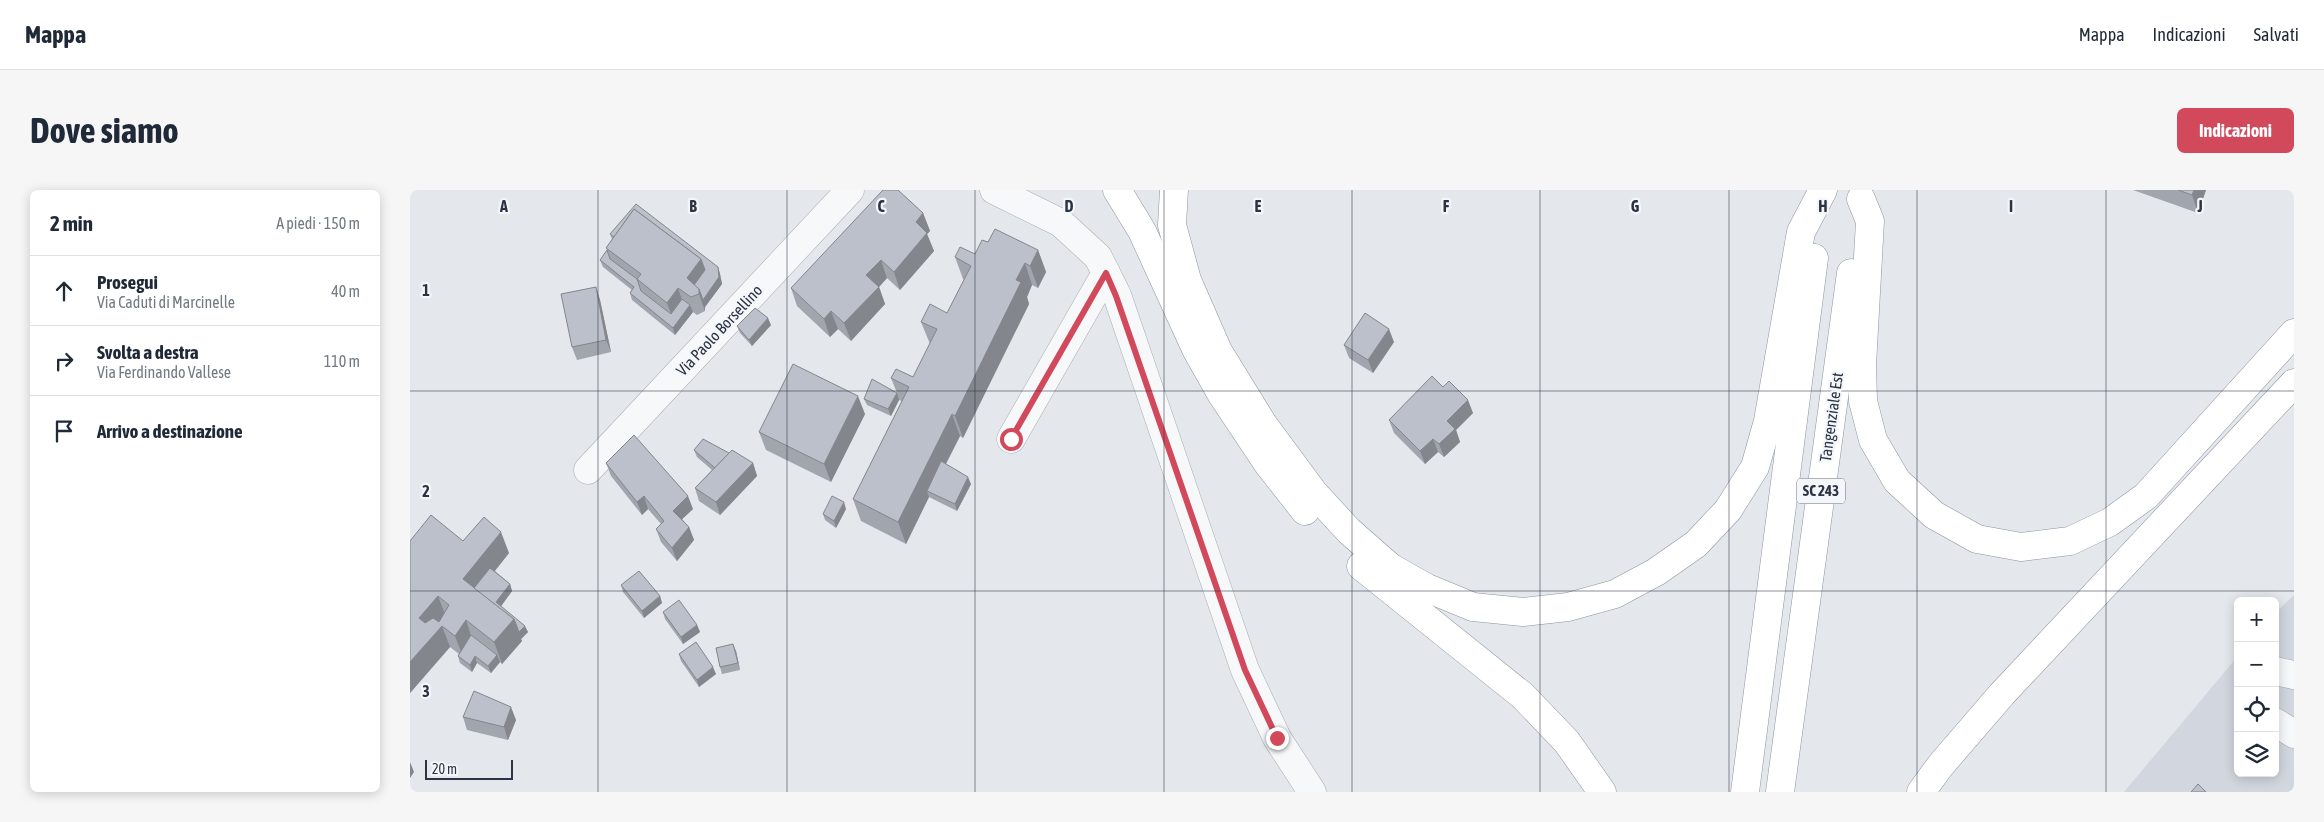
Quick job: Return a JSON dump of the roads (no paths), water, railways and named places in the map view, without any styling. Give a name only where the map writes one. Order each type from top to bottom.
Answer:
[{"type":"highway","points":[[1117,190],[1142,230],[1196,349],[1222,395],[1268,464],[1301,506],[1356,562],[1523,696],[1567,742],[1602,792]]},
{"type":"highway","points":[[1174,190],[1172,225],[1186,280],[1218,351],[1263,424],[1314,492],[1349,531],[1397,571],[1427,588],[1474,607],[1524,612],[1568,608],[1615,594],[1656,572],[1696,544],[1728,510],[1755,467],[1768,421],[1801,232],[1823,190]]},
{"type":"highway","name":"SC 243","points":[[1745,792],[1823,190]]},
{"type":"highway","points":[[1862,194],[1870,221],[1862,365],[1863,402],[1873,440],[1897,481],[1934,515],[1976,539],[2022,547],[2070,541],[2110,522],[2146,496],[2294,333]]},
{"type":"highway","name":"Tangenziale Est","points":[[1780,792],[1862,194]]},
{"type":"highway","points":[[1921,792],[1940,766],[2002,694],[2294,383]]},
{"type":"street","name":"Via Paolo Borsellino","points":[[588,470],[850,190]]},
{"type":"street","points":[[994,190],[1061,222]]},
{"type":"street","points":[[1032,190],[1061,222],[1098,257],[1106,273],[1116,296],[1245,670],[1277,738],[1312,792]]},
{"type":"street","points":[[1011,439],[1106,273]]},
{"type":"street","points":[[2279,672],[2294,675]]},
{"type":"street","points":[[2279,725],[2294,734]]}]
